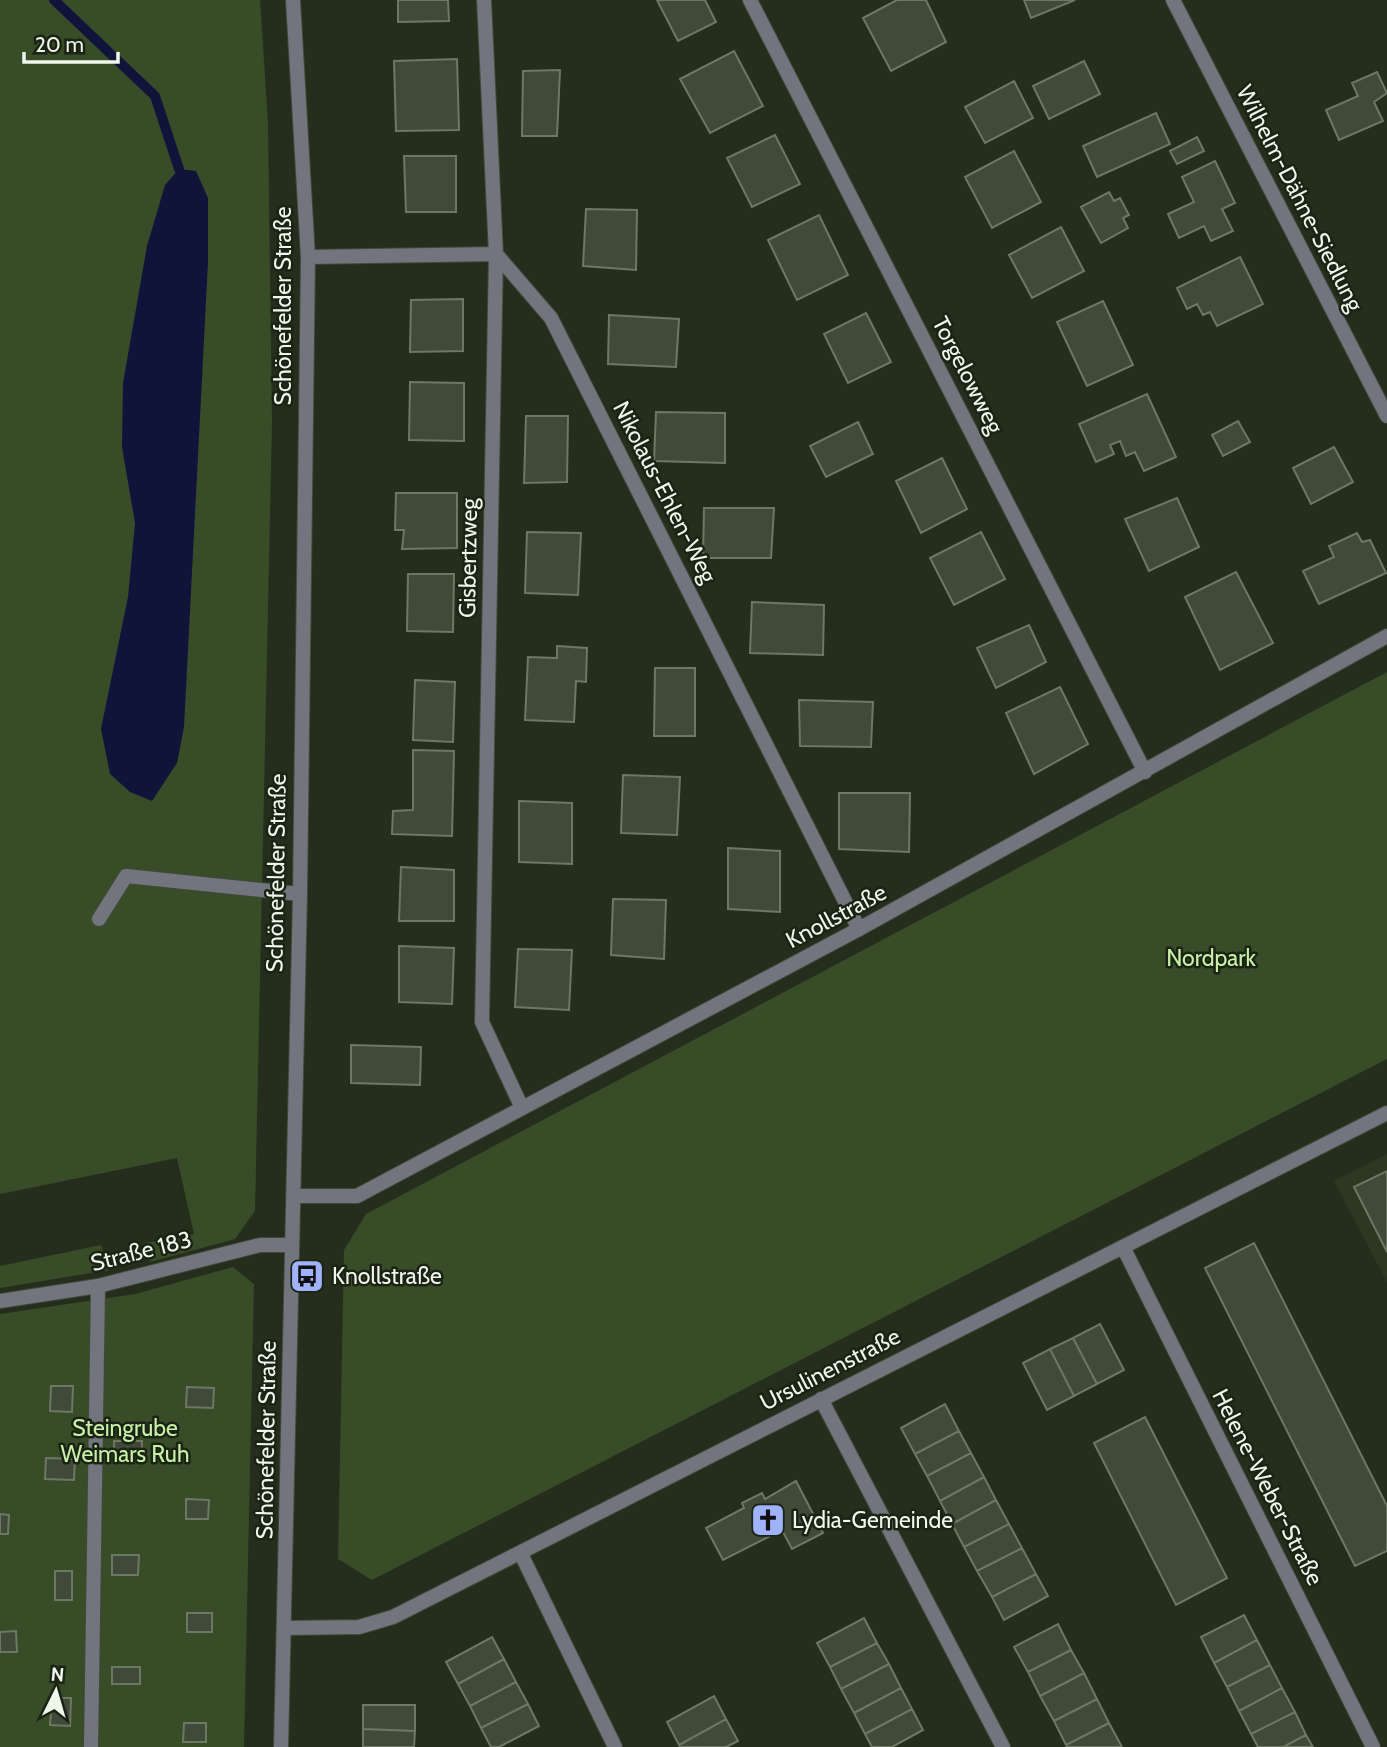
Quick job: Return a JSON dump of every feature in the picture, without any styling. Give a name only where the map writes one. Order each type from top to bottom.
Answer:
[{"type":"street","name":"Schönefelder Straße","points":[[281,1747],[300,894],[308,257],[293,0]]},
{"type":"street","name":"Gisbertzweg","points":[[484,0],[496,254],[482,1022],[522,1108]]},
{"type":"street","name":"Torgelowweg","points":[[750,0],[1145,772]]},
{"type":"street","name":"Wilhelm-Dähne-Siedlung","points":[[1174,0],[1387,416]]},
{"type":"street","points":[[308,257],[496,254]]},
{"type":"street","name":"Nikolaus-Ehlen-Weg","points":[[496,254],[551,318],[859,929]]},
{"type":"street","name":"Knollstraße","points":[[293,1196],[357,1196],[859,929],[1387,636]]},
{"type":"street","points":[[99,919],[126,876],[300,894]]},
{"type":"street","name":"Ursulinenstraße","points":[[284,1628],[359,1627],[380,1622],[521,1554],[1387,1113]]},
{"type":"street","name":"Straße 183","points":[[0,1301],[98,1286],[260,1245],[292,1245]]},
{"type":"street","name":"Helene-Weber-Straße","points":[[1123,1247],[1373,1747]]},
{"type":"street","points":[[91,1747],[98,1286]]},
{"type":"street","points":[[821,1399],[1003,1747]]},
{"type":"street","points":[[521,1554],[615,1747]]},
{"type":"shaded area","points":[[179,169],[196,171],[208,198],[208,262],[184,727],[177,763],[152,801],[130,792],[110,774],[101,729],[128,597],[135,523],[122,447],[123,383],[147,246],[165,185]]},
{"type":"shaded area","points":[[1387,1154],[1387,1282],[1334,1181]]},
{"type":"green space","points":[[0,0],[260,0],[268,122],[272,421],[255,1211],[235,1239],[150,1262],[146,1243],[194,1234],[177,1158],[0,1194]]},
{"type":"green space","name":"Nordpark","points":[[1387,672],[1387,1059],[372,1580],[338,1559],[344,1250],[366,1214]]},
{"type":"green space","points":[[101,1245],[109,1270],[0,1288],[0,1266]]},
{"type":"green space","name":"Steingrube Weimars Ruh","points":[[233,1267],[254,1284],[244,1747],[0,1747],[0,1314],[135,1294]]},
{"type":"building","points":[[398,0],[448,0],[449,21],[398,22]]},
{"type":"building","points":[[657,0],[705,0],[716,22],[678,41]]},
{"type":"building","points":[[897,0],[926,0],[946,42],[891,71],[863,18]]},
{"type":"building","points":[[1024,0],[1075,0],[1031,18]]},
{"type":"building","points":[[734,51],[763,106],[710,133],[680,79]]},
{"type":"building","points":[[457,59],[459,130],[396,131],[394,61]]},
{"type":"building","points":[[1084,61],[1100,94],[1049,119],[1033,86]]},
{"type":"building","points":[[560,70],[557,136],[522,136],[523,71]]},
{"type":"building","points":[[1377,72],[1387,93],[1374,102],[1383,121],[1339,140],[1326,110],[1358,96],[1352,83]]},
{"type":"building","points":[[1014,81],[1033,118],[985,143],[965,107]]},
{"type":"building","points":[[1156,113],[1170,144],[1097,177],[1083,146]]},
{"type":"building","points":[[775,135],[800,184],[752,207],[727,158]]},
{"type":"building","points":[[1197,137],[1204,151],[1177,164],[1170,151]]},
{"type":"building","points":[[1014,151],[1041,202],[992,228],[965,177]]},
{"type":"building","points":[[404,156],[456,156],[456,212],[406,212]]},
{"type":"building","points":[[1215,161],[1235,203],[1222,209],[1233,231],[1211,241],[1204,226],[1179,238],[1168,214],[1194,202],[1182,177]]},
{"type":"building","points":[[1109,192],[1114,201],[1120,198],[1129,215],[1123,218],[1128,228],[1101,243],[1081,207]]},
{"type":"building","points":[[586,209],[637,210],[636,270],[583,266]]},
{"type":"building","points":[[819,215],[848,275],[797,300],[768,240]]},
{"type":"building","points":[[1061,227],[1084,271],[1032,298],[1009,255]]},
{"type":"building","points":[[1240,257],[1263,304],[1217,326],[1210,312],[1203,315],[1197,304],[1187,309],[1177,288]]},
{"type":"building","points":[[463,299],[463,351],[410,352],[411,300]]},
{"type":"building","points":[[1103,301],[1133,365],[1087,386],[1057,322]]},
{"type":"building","points":[[866,313],[891,362],[848,383],[824,334]]},
{"type":"building","points":[[609,315],[679,319],[676,367],[608,364]]},
{"type":"building","points":[[410,382],[464,383],[464,441],[409,440]]},
{"type":"building","points":[[1147,394],[1176,457],[1144,471],[1135,452],[1126,456],[1120,441],[1110,445],[1114,454],[1096,462],[1079,424]]},
{"type":"building","points":[[656,412],[725,413],[725,463],[654,461]]},
{"type":"building","points":[[526,416],[568,416],[567,482],[524,483]]},
{"type":"building","points":[[1238,421],[1250,442],[1223,456],[1212,435]]},
{"type":"building","points":[[858,422],[873,454],[826,477],[810,446]]},
{"type":"building","points":[[1334,447],[1353,482],[1311,504],[1293,468]]},
{"type":"building","points":[[942,458],[967,509],[921,533],[896,481]]},
{"type":"building","points":[[396,493],[457,493],[457,548],[402,549],[404,530],[395,530]]},
{"type":"building","points":[[1177,498],[1199,547],[1149,571],[1125,519]]},
{"type":"building","points":[[704,508],[774,508],[771,558],[703,558]]},
{"type":"building","points":[[527,532],[581,533],[578,595],[525,593]]},
{"type":"building","points":[[981,532],[1005,579],[954,605],[930,558]]},
{"type":"building","points":[[1357,533],[1362,542],[1370,540],[1386,573],[1319,604],[1303,571],[1334,557],[1329,546]]},
{"type":"building","points":[[1236,572],[1273,643],[1220,670],[1185,597]]},
{"type":"building","points":[[408,574],[454,574],[453,632],[407,631]]},
{"type":"building","points":[[752,602],[824,605],[823,655],[750,653]]},
{"type":"building","points":[[1029,625],[1046,662],[996,688],[977,648]]},
{"type":"building","points":[[557,646],[587,648],[586,682],[576,681],[574,722],[525,720],[528,657],[557,658]]},
{"type":"building","points":[[655,668],[695,668],[695,736],[654,736]]},
{"type":"building","points":[[415,680],[455,682],[453,742],[413,740]]},
{"type":"building","points":[[1060,687],[1088,744],[1034,774],[1006,713]]},
{"type":"building","points":[[799,700],[873,702],[871,747],[800,746]]},
{"type":"building","points":[[413,750],[454,751],[452,836],[392,834],[393,811],[413,810]]},
{"type":"building","points":[[623,775],[680,777],[677,835],[621,833]]},
{"type":"building","points":[[839,793],[910,793],[909,852],[839,849]]},
{"type":"building","points":[[519,801],[572,803],[572,864],[519,862]]},
{"type":"building","points":[[728,848],[780,851],[780,912],[728,909]]},
{"type":"building","points":[[401,867],[454,870],[454,921],[399,921]]},
{"type":"building","points":[[613,899],[666,900],[664,959],[611,955]]},
{"type":"building","points":[[399,946],[454,948],[452,1004],[399,1002]]},
{"type":"building","points":[[518,949],[572,950],[569,1010],[515,1007]]},
{"type":"building","points":[[351,1045],[421,1047],[420,1085],[351,1083]]},
{"type":"building","points":[[1387,1171],[1387,1252],[1354,1187]]},
{"type":"building","points":[[1254,1243],[1387,1506],[1387,1551],[1355,1566],[1205,1268]]},
{"type":"building","points":[[1100,1324],[1124,1370],[1097,1384],[1073,1338]]},
{"type":"building","points":[[1073,1338],[1097,1384],[1074,1396],[1050,1349]]},
{"type":"building","points":[[1050,1349],[1074,1396],[1047,1410],[1023,1363]]},
{"type":"building","points":[[51,1386],[73,1386],[72,1412],[50,1411]]},
{"type":"building","points":[[187,1387],[214,1388],[213,1408],[186,1407]]},
{"type":"building","points":[[945,1404],[959,1431],[915,1454],[901,1428]]},
{"type":"building","points":[[1145,1417],[1227,1578],[1176,1605],[1094,1443]]},
{"type":"building","points":[[959,1431],[971,1453],[927,1476],[915,1454]]},
{"type":"building","points":[[114,1441],[142,1441],[142,1459],[114,1458]]},
{"type":"building","points":[[971,1453],[984,1477],[940,1501],[927,1476]]},
{"type":"building","points":[[46,1458],[75,1459],[74,1480],[45,1479]]},
{"type":"building","points":[[984,1477],[996,1500],[952,1524],[940,1501]]},
{"type":"building","name":"Lydia-Gemeinde","points":[[796,1481],[823,1533],[792,1549],[782,1530],[723,1560],[706,1528],[744,1508],[742,1503],[762,1493],[765,1499]]},
{"type":"building","points":[[186,1499],[209,1500],[208,1519],[186,1519]]},
{"type":"building","points":[[996,1500],[1009,1524],[964,1547],[952,1524]]},
{"type":"building","points":[[0,1514],[9,1515],[8,1534],[0,1534]]},
{"type":"building","points":[[1009,1524],[1022,1548],[977,1571],[964,1547]]},
{"type":"building","points":[[1022,1548],[1036,1574],[992,1597],[977,1571]]},
{"type":"building","points":[[112,1555],[139,1555],[138,1575],[112,1575]]},
{"type":"building","points":[[55,1571],[72,1571],[72,1600],[55,1600]]},
{"type":"building","points":[[1036,1574],[1048,1596],[1004,1620],[992,1597]]},
{"type":"building","points":[[187,1613],[212,1613],[212,1632],[187,1632]]},
{"type":"building","points":[[1244,1615],[1257,1640],[1214,1663],[1201,1637]]},
{"type":"building","points":[[864,1618],[877,1643],[830,1667],[817,1643]]},
{"type":"building","points":[[1058,1624],[1071,1650],[1028,1672],[1014,1647]]},
{"type":"building","points":[[16,1631],[17,1652],[0,1652],[0,1632]]},
{"type":"building","points":[[492,1637],[504,1659],[458,1684],[446,1662]]},
{"type":"building","points":[[1257,1640],[1270,1665],[1227,1687],[1214,1663]]},
{"type":"building","points":[[877,1643],[889,1664],[841,1689],[830,1667]]},
{"type":"building","points":[[1071,1650],[1084,1673],[1040,1696],[1028,1672]]},
{"type":"building","points":[[504,1659],[516,1682],[470,1706],[458,1684]]},
{"type":"building","points":[[889,1664],[901,1688],[854,1713],[841,1689]]},
{"type":"building","points":[[1270,1665],[1282,1688],[1239,1711],[1227,1687]]},
{"type":"building","points":[[112,1667],[140,1667],[140,1684],[112,1684]]},
{"type":"building","points":[[1084,1673],[1097,1699],[1054,1721],[1040,1696]]},
{"type":"building","points":[[516,1682],[528,1704],[481,1728],[470,1706]]},
{"type":"building","points":[[901,1688],[912,1709],[865,1734],[854,1713]]},
{"type":"building","points":[[1282,1688],[1295,1712],[1251,1734],[1239,1711]]},
{"type":"building","points":[[714,1696],[726,1719],[679,1745],[667,1722]]},
{"type":"building","points":[[52,1698],[71,1698],[70,1726],[50,1725]]},
{"type":"building","points":[[1097,1699],[1109,1723],[1066,1745],[1054,1721]]},
{"type":"building","points":[[528,1704],[539,1726],[499,1747],[491,1747],[481,1728]]},
{"type":"building","points":[[363,1705],[415,1705],[415,1731],[363,1729]]},
{"type":"building","points":[[912,1709],[923,1730],[892,1747],[872,1747],[865,1734]]},
{"type":"building","points":[[1295,1712],[1306,1735],[1283,1747],[1258,1747],[1251,1734]]},
{"type":"building","points":[[726,1719],[738,1741],[726,1747],[680,1747],[679,1745]]},
{"type":"building","points":[[184,1723],[206,1723],[206,1742],[183,1742]]},
{"type":"building","points":[[1109,1723],[1122,1747],[1067,1747],[1066,1745]]},
{"type":"building","points":[[363,1729],[415,1731],[414,1747],[363,1747]]},
{"type":"building","points":[[1306,1735],[1313,1747],[1283,1747]]},
{"type":"waterway","points":[[54,0],[155,96],[179,169]]},
{"type":"place","name":"Knollstraße","points":[[307,1276]]},
{"type":"place","name":"Lydia-Gemeinde","points":[[768,1520]]}]
